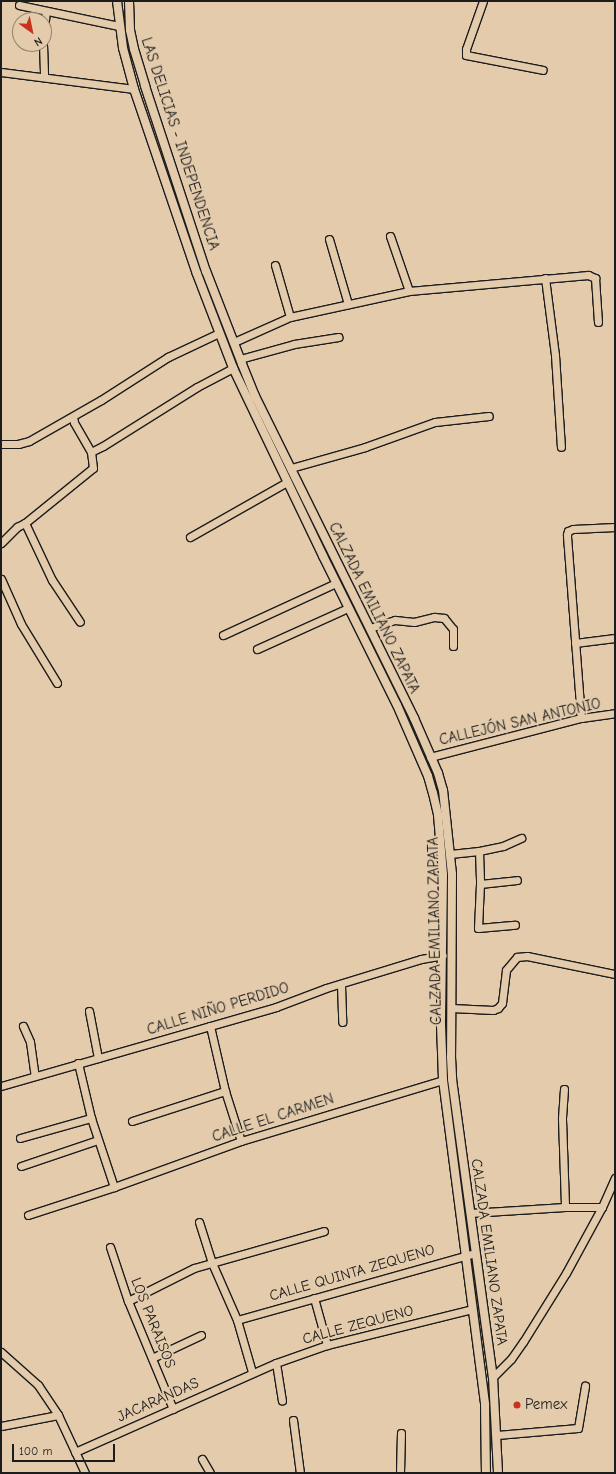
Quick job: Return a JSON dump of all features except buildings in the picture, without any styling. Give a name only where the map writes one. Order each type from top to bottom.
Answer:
[{"type":"main road","name":"LAS DELICIAS - INDEPENDENCIA","points":[[115,1],[119,26],[134,89],[197,274]]},
{"type":"main road","name":"LAS DELICIAS - INDEPENDENCIA","points":[[129,1],[130,30],[134,49],[206,271]]},
{"type":"main road","points":[[186,242],[196,239]]},
{"type":"main road","name":"CALZADA EMILIANO ZAPATA","points":[[206,271],[256,396],[370,628],[430,757],[443,790],[450,854],[452,918],[452,1079],[493,1377],[498,1473]]},
{"type":"main road","name":"CALZADA EMILIANO ZAPATA","points":[[197,274],[233,368],[348,608],[397,705],[428,776],[433,793],[441,844],[441,1025],[443,1080],[485,1404],[486,1473]]},
{"type":"street","points":[[484,1],[466,49],[466,55],[543,70]]},
{"type":"street","points":[[19,5],[119,26]]},
{"type":"street","points":[[43,52],[44,77]]},
{"type":"street","points":[[1,72],[134,89]]},
{"type":"street","points":[[390,236],[409,291]]},
{"type":"street","points":[[329,240],[348,304]]},
{"type":"street","points":[[274,265],[290,317]]},
{"type":"street","points":[[234,342],[290,317],[409,291],[592,275],[595,278],[598,322]]},
{"type":"street","points":[[545,278],[555,354],[561,447]]},
{"type":"street","points":[[1,444],[18,444],[29,441],[73,417],[168,357],[219,333]]},
{"type":"street","points":[[240,359],[294,344],[338,337]]},
{"type":"street","points":[[91,452],[197,387],[233,368]]},
{"type":"street","points":[[291,468],[365,447],[435,422],[489,416]]},
{"type":"street","points":[[1,543],[17,527],[25,523],[93,468],[91,452],[74,422],[73,417]]},
{"type":"street","points":[[190,537],[287,482]]},
{"type":"street","points":[[25,523],[52,580],[80,622]]},
{"type":"street","points":[[581,718],[567,535],[568,531],[615,526]]},
{"type":"street","points":[[1,579],[21,624],[57,683]]},
{"type":"street","points":[[223,635],[336,583]]},
{"type":"street","points":[[257,649],[348,608]]},
{"type":"street","points":[[370,628],[395,620],[414,622],[434,617],[444,618],[454,629],[453,646]]},
{"type":"street","points":[[575,643],[615,638]]},
{"type":"street","name":"CALLEJÓN SAN ANTONIO","points":[[430,757],[581,718],[615,713]]},
{"type":"street","points":[[450,854],[479,851],[503,846],[521,838]]},
{"type":"street","points":[[479,851],[480,884],[478,928],[515,925]]},
{"type":"street","points":[[480,884],[518,880]]},
{"type":"street","name":"CALLE NIÑO PERDIDO","points":[[1,1086],[276,1007],[306,994],[341,985],[421,959],[442,955]]},
{"type":"street","points":[[451,1008],[493,1010],[498,1008],[502,1003],[506,970],[517,956],[528,956],[615,974]]},
{"type":"street","points":[[341,985],[342,1022]]},
{"type":"street","points":[[89,1011],[98,1058]]},
{"type":"street","points":[[23,1026],[30,1042],[35,1076]]},
{"type":"street","points":[[210,1026],[224,1090],[242,1141]]},
{"type":"street","points":[[78,1064],[91,1118],[114,1187]]},
{"type":"street","name":"CALLE EL CARMEN","points":[[28,1215],[114,1187],[242,1141],[443,1080]]},
{"type":"street","points":[[564,1089],[562,1119],[565,1207]]},
{"type":"street","points":[[132,1121],[224,1090]]},
{"type":"street","points":[[20,1138],[91,1118]]},
{"type":"street","points":[[21,1166],[98,1140]]},
{"type":"street","points":[[493,1377],[507,1363],[523,1342],[566,1273],[602,1207],[615,1178]]},
{"type":"street","points":[[470,1213],[565,1207],[602,1207]]},
{"type":"street","points":[[199,1222],[212,1263],[237,1320],[252,1372]]},
{"type":"street","points":[[128,1301],[194,1268],[324,1231]]},
{"type":"street","name":"LOS PARAISOS","points":[[110,1246],[128,1301],[173,1409]]},
{"type":"street","name":"CALLE QUINTA ZEQUENO","points":[[237,1320],[475,1252]]},
{"type":"street","points":[[314,1298],[327,1345]]},
{"type":"street","name":"CALLE ZEQUENO","points":[[252,1372],[327,1345],[472,1309]]},
{"type":"street","points":[[152,1358],[201,1335]]},
{"type":"street","points":[[1,1352],[38,1385],[58,1415],[85,1473]]},
{"type":"street","points":[[276,1363],[282,1401]]},
{"type":"street","name":"JACARANDAS","points":[[75,1452],[252,1372]]},
{"type":"street","points":[[497,1435],[578,1428],[585,1386]]},
{"type":"street","points":[[1,1426],[58,1415]]},
{"type":"street","points":[[293,1420],[300,1473]]},
{"type":"street","points":[[400,1473],[401,1433]]},
{"type":"street","points":[[202,1459],[210,1473]]},
{"type":"place","name":"Pemex","points":[[517,1405]]}]
